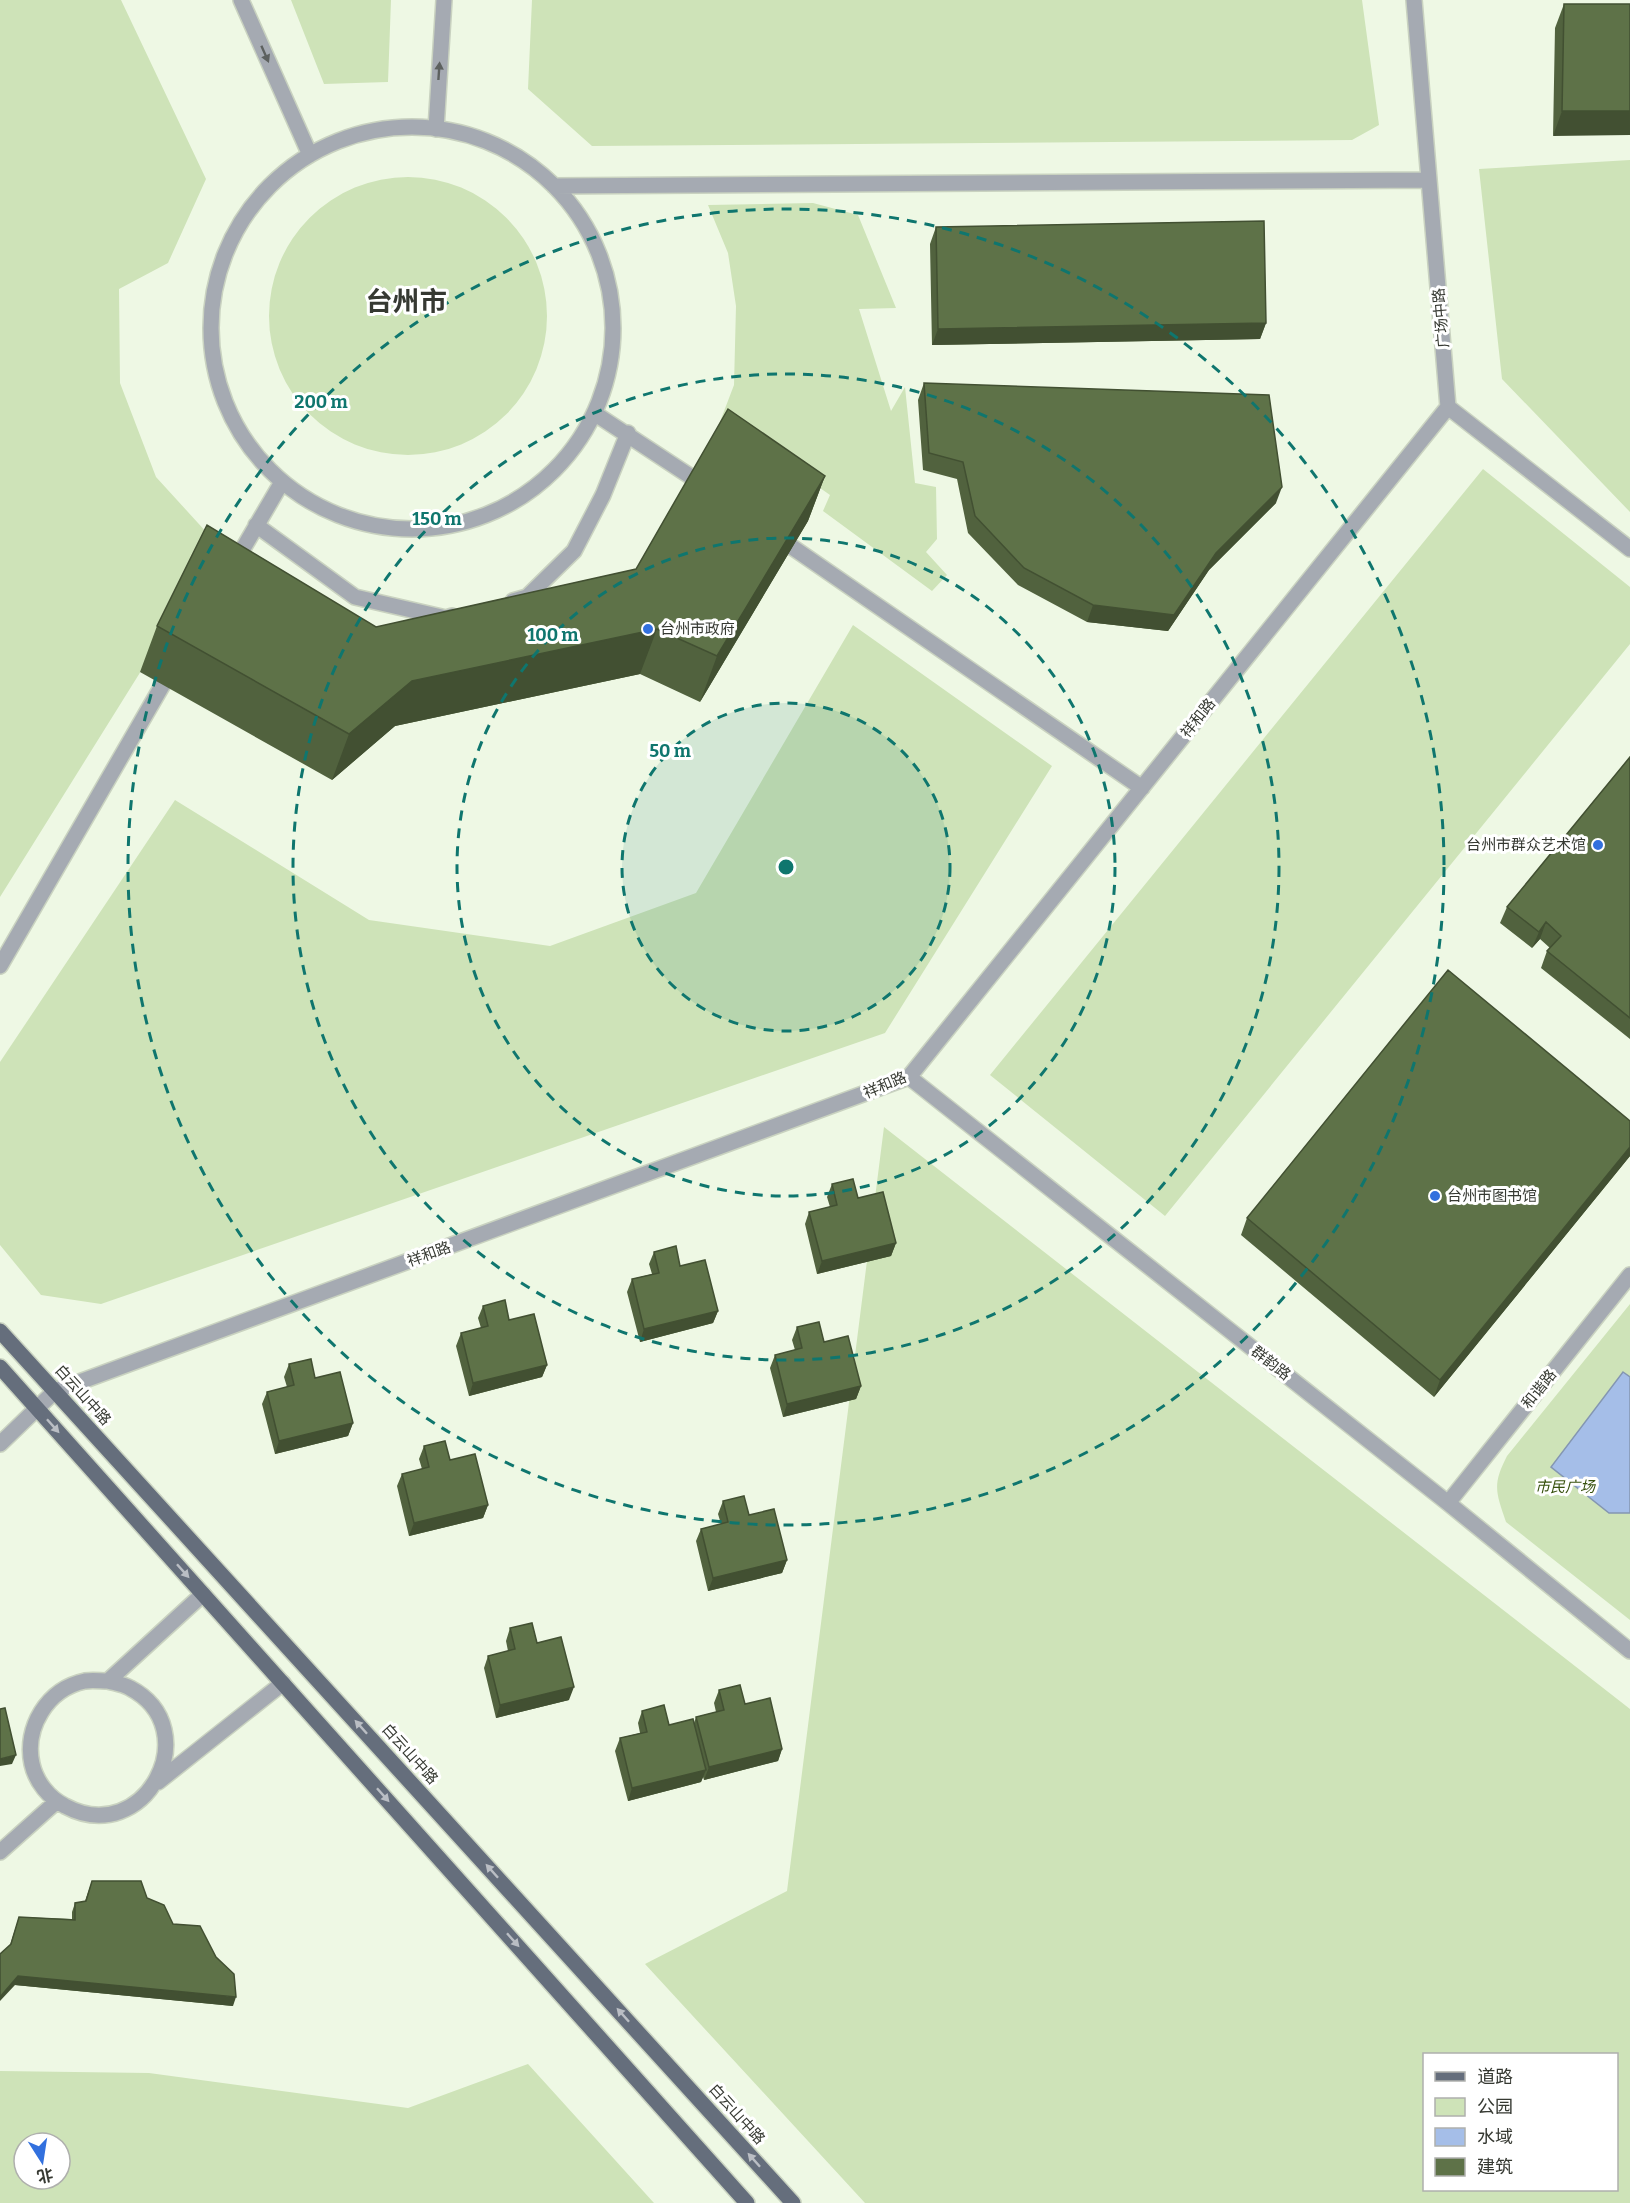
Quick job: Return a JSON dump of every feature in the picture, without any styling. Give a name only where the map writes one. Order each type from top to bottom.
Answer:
[{"type":"main road","name":"白云山中路","points":[[0,1331],[793,2203]]},
{"type":"main road","points":[[0,1366],[747,2203]]},
{"type":"street","points":[[241,0],[309,155]]},
{"type":"street","points":[[436,129],[444,0]]},
{"type":"street","name":"广场中路","points":[[1414,0],[1448,407]]},
{"type":"street","points":[[403,128],[436,129],[468,136],[500,148],[529,165],[554,186],[577,213],[594,243],[606,276],[612,310],[612,346],[606,380],[594,413],[576,445],[551,472],[523,495],[498,509],[455,524],[418,529],[382,527],[346,518],[312,503],[282,482],[255,455],[234,423],[219,388],[211,350],[211,312],[217,274],[231,238],[247,214],[278,178],[309,155],[339,141],[371,132],[403,128]]},
{"type":"street","points":[[554,186],[1429,180]]},
{"type":"street","points":[[1448,407],[1630,549]]},
{"type":"street","name":"祥和路","points":[[55,1391],[909,1077],[1448,407]]},
{"type":"street","points":[[594,413],[628,433],[715,494]]},
{"type":"street","points":[[497,605],[527,597],[574,551],[603,495],[628,433]]},
{"type":"street","points":[[226,576],[282,482]]},
{"type":"street","points":[[256,525],[355,597],[446,618],[466,613]]},
{"type":"street","points":[[763,527],[1142,788]]},
{"type":"street","points":[[0,966],[179,658]]},
{"type":"street","name":"群韵路","points":[[909,1077],[1448,1503],[1630,1651]]},
{"type":"street","name":"和谐路","points":[[1448,1503],[1630,1275]]},
{"type":"street","points":[[0,1444],[55,1391]]},
{"type":"street","points":[[108,1681],[203,1594]]},
{"type":"street","points":[[156,1784],[164,1764],[166,1741],[160,1720],[147,1701],[129,1688],[108,1681],[85,1681],[64,1689],[47,1703],[35,1722],[30,1744],[32,1766],[41,1786],[56,1802],[76,1812],[99,1816],[121,1812],[140,1801],[156,1784],[283,1683]]},
{"type":"street","points":[[0,1852],[56,1802]]},
{"type":"green space","points":[[0,0],[121,0],[206,179],[168,263],[119,289],[120,383],[156,477],[219,546],[0,897]]},
{"type":"green space","points":[[291,0],[391,0],[388,82],[324,84]]},
{"type":"green space","points":[[532,0],[1362,0],[1379,125],[1352,140],[592,146],[528,89]]},
{"type":"green space","points":[[1630,160],[1630,512],[1502,379],[1479,169]]},
{"type":"green space","points":[[408,177],[435,180],[461,188],[485,201],[506,218],[523,239],[536,263],[544,289],[547,316],[544,343],[536,369],[523,393],[506,414],[485,431],[461,444],[435,452],[408,455],[381,452],[355,444],[331,431],[310,414],[293,393],[280,369],[272,343],[269,316],[272,289],[280,263],[293,239],[310,218],[331,201],[355,188],[381,180]]},
{"type":"green space","points":[[813,203],[858,215],[896,308],[859,309],[891,411],[905,387],[915,483],[936,487],[937,539],[926,552],[947,575],[932,591],[823,511],[830,495],[736,429],[713,440],[734,385],[736,306],[728,253],[708,205]]},
{"type":"green space","points":[[1483,469],[1630,587],[1630,644],[1165,1216],[990,1075]]},
{"type":"green space","points":[[853,625],[1052,766],[885,1033],[101,1304],[41,1295],[0,1245],[0,1062],[175,800],[369,920],[550,946],[696,893]]},
{"type":"green space","points":[[884,1127],[1630,1709],[1630,2203],[865,2203],[645,1964],[787,1891]]},
{"type":"green space","name":"市民广场","points":[[1630,1304],[1630,1620],[1506,1522],[1497,1482],[1507,1456]]},
{"type":"green space","points":[[528,2064],[654,2203],[0,2203],[0,2071],[149,2073],[408,2108]]},
{"type":"water","points":[[1623,1372],[1630,1377],[1630,1513],[1609,1513],[1551,1467]]},
{"type":"building","points":[[1564,4],[1630,4],[1630,111],[1562,111]]},
{"type":"building","points":[[1264,221],[1266,323],[938,329],[936,227]]},
{"type":"building","points":[[924,383],[1269,395],[1282,487],[1216,553],[1174,615],[1093,605],[1024,568],[975,516],[963,462],[929,453]]},
{"type":"building","points":[[728,409],[825,476],[717,656],[657,629],[412,681],[349,734],[157,626],[207,525],[376,627],[636,569]]},
{"type":"building","name":"台州市群众艺术馆","points":[[1630,757],[1630,1018],[1547,951],[1561,936],[1546,922],[1539,932],[1507,907]]},
{"type":"building","name":"台州市图书馆","points":[[1448,970],[1630,1121],[1630,1147],[1440,1380],[1247,1218]]},
{"type":"building","points":[[853,1179],[858,1198],[883,1192],[896,1243],[822,1261],[809,1212],[837,1205],[832,1184]]},
{"type":"building","points":[[676,1246],[680,1266],[705,1260],[718,1311],[644,1329],[632,1279],[659,1273],[654,1252]]},
{"type":"building","points":[[505,1300],[509,1320],[534,1314],[547,1365],[473,1383],[461,1333],[488,1326],[483,1306]]},
{"type":"building","points":[[819,1322],[824,1342],[848,1336],[861,1386],[787,1404],[775,1355],[802,1348],[797,1327]]},
{"type":"building","points":[[311,1359],[315,1378],[340,1372],[353,1423],[279,1441],[267,1392],[294,1385],[289,1364]]},
{"type":"building","points":[[445,1441],[450,1460],[475,1454],[488,1505],[414,1523],[402,1474],[429,1467],[424,1446]]},
{"type":"building","points":[[744,1496],[749,1515],[774,1509],[787,1560],[713,1578],[701,1529],[728,1522],[723,1501]]},
{"type":"building","points":[[532,1623],[537,1643],[561,1637],[574,1687],[500,1705],[488,1656],[515,1649],[510,1628]]},
{"type":"building","points":[[740,1685],[745,1704],[770,1698],[782,1749],[709,1767],[696,1717],[724,1710],[719,1690]]},
{"type":"building","points":[[664,1705],[669,1725],[693,1719],[706,1770],[632,1788],[620,1738],[647,1732],[642,1711]]},
{"type":"building","points":[[5,1708],[16,1755],[0,1759],[0,1709]]},
{"type":"building","points":[[92,1881],[141,1881],[147,1898],[164,1905],[173,1924],[200,1926],[216,1957],[234,1974],[236,1997],[18,1976],[0,1997],[0,1954],[11,1944],[19,1917],[75,1920],[75,1903],[86,1901]]},
{"type":"place","name":"台州市政府","points":[[648,629]]},
{"type":"place","name":"台州市群众艺术馆","points":[[1598,845]]},
{"type":"place","name":"台州市图书馆","points":[[1435,1196]]},
{"type":"district","name":"台州市","points":[[406,302]]}]
